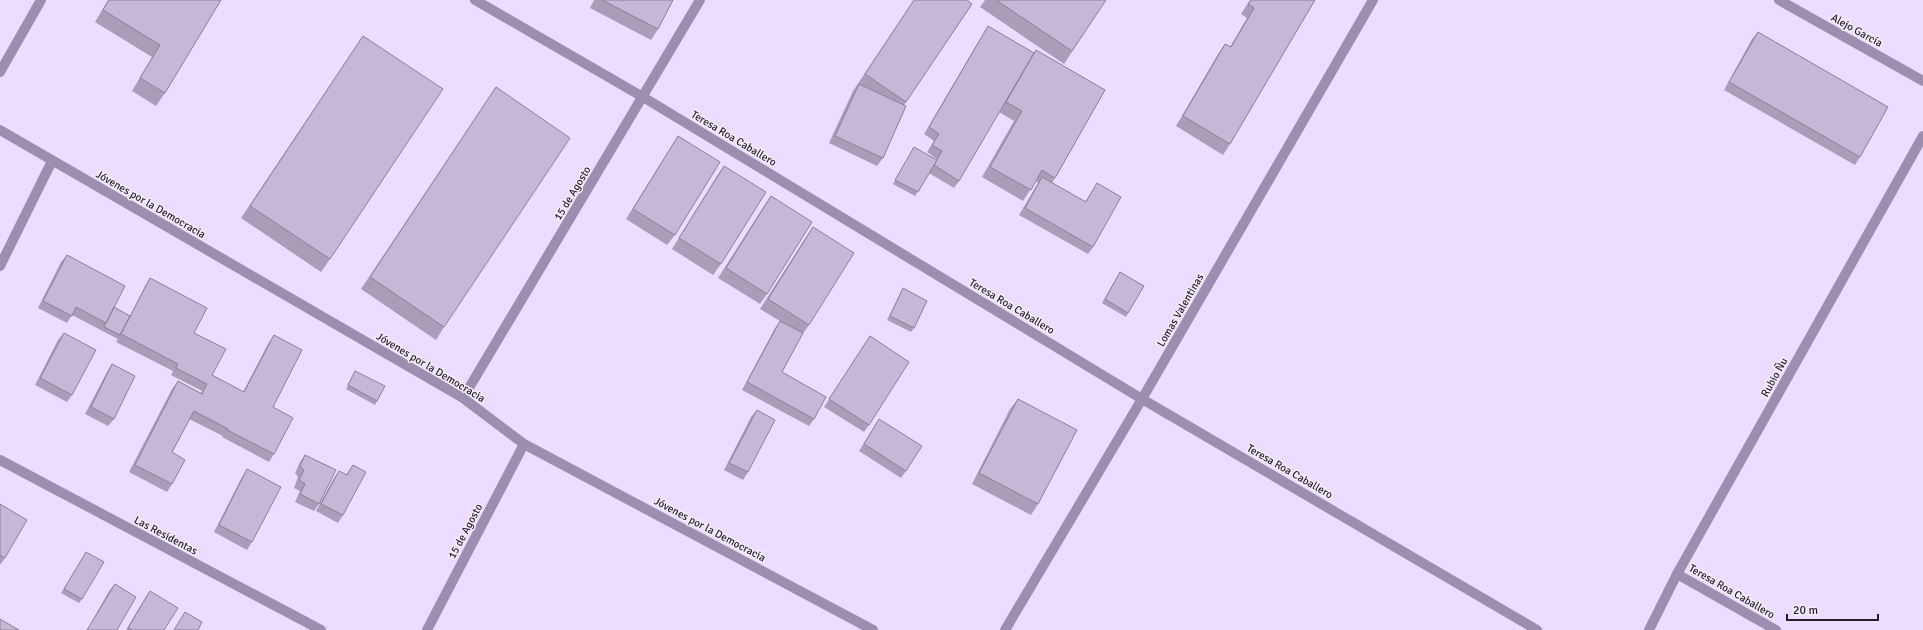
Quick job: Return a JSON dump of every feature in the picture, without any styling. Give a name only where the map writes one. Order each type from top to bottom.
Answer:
[{"type":"street","points":[[0,72],[41,0]]},
{"type":"street","name":"Teresa Roa Caballero","points":[[475,0],[643,97],[1142,399],[1537,630]]},
{"type":"street","name":"15 de Agosto","points":[[463,398],[700,0]]},
{"type":"street","name":"Lomas Valentinas","points":[[1005,630],[1142,399],[1373,0]]},
{"type":"street","name":"Alejo García","points":[[1779,0],[1923,81]]},
{"type":"street","name":"Jóvenes por la Democracia","points":[[0,130],[463,398],[524,444],[873,630]]},
{"type":"street","name":"Rubio Ñu","points":[[1649,630],[1677,574],[1923,136]]},
{"type":"street","points":[[0,266],[52,160]]},
{"type":"street","name":"15 de Agosto","points":[[427,630],[524,444]]},
{"type":"street","name":"Las Residentas","points":[[0,460],[321,630]]},
{"type":"street","name":"Teresa Roa Caballero","points":[[1677,574],[1776,630]]},
{"type":"building","points":[[109,0],[221,0],[165,93],[140,78],[160,45],[103,10]]},
{"type":"building","points":[[602,0],[673,0],[658,29]]},
{"type":"building","points":[[914,0],[967,0],[972,4],[906,102],[865,74]]},
{"type":"building","points":[[996,0],[1106,0],[1072,51]]},
{"type":"building","points":[[1251,0],[1315,0],[1230,144],[1183,116],[1225,44],[1231,47],[1254,8],[1248,4]]},
{"type":"building","points":[[988,26],[1034,53],[959,181],[934,165],[942,151],[932,145],[939,134],[929,127]]},
{"type":"building","points":[[1758,32],[1888,107],[1860,157],[1729,82]]},
{"type":"building","points":[[363,36],[443,89],[330,259],[250,206]]},
{"type":"building","points":[[1036,50],[1105,90],[1055,178],[1042,170],[1031,190],[990,167],[1022,111],[1006,102]]},
{"type":"building","points":[[859,84],[906,106],[883,158],[835,136]]},
{"type":"building","points":[[496,87],[570,138],[444,327],[370,277]]},
{"type":"building","points":[[678,136],[720,162],[675,235],[633,209]]},
{"type":"building","points":[[914,147],[937,160],[918,192],[895,180]]},
{"type":"building","points":[[724,166],[766,192],[721,264],[679,238]]},
{"type":"building","points":[[1042,177],[1086,202],[1097,183],[1121,197],[1093,247],[1025,208]]},
{"type":"building","points":[[771,196],[812,222],[767,294],[726,268]]},
{"type":"building","points":[[813,227],[854,253],[809,325],[768,299]]},
{"type":"building","points":[[67,255],[125,286],[106,323],[76,307],[72,316],[43,301]]},
{"type":"building","points":[[1120,272],[1144,286],[1128,313],[1105,299]]},
{"type":"building","points":[[150,278],[207,308],[194,333],[226,349],[212,375],[244,392],[274,335],[302,350],[273,407],[293,418],[274,454],[194,411],[172,452],[185,460],[172,484],[135,465],[178,381],[202,394],[207,384],[176,368],[178,364],[121,334]]},
{"type":"building","points":[[903,288],[927,301],[914,328],[890,316]]},
{"type":"building","points":[[114,307],[130,316],[120,335],[104,327]]},
{"type":"building","points":[[780,321],[803,333],[782,372],[826,397],[814,419],[747,382]]},
{"type":"building","points":[[64,333],[96,350],[72,395],[40,378]]},
{"type":"building","points":[[870,336],[909,362],[869,425],[829,399]]},
{"type":"building","points":[[112,364],[135,376],[114,419],[91,407]]},
{"type":"building","points":[[355,371],[385,386],[377,401],[348,385]]},
{"type":"building","points":[[1018,399],[1077,430],[1038,504],[979,473]]},
{"type":"building","points":[[757,410],[775,420],[748,472],[729,463]]},
{"type":"building","points":[[879,419],[922,446],[906,471],[864,444]]},
{"type":"building","points":[[305,455],[336,470],[319,504],[300,494],[305,484],[299,480],[304,470],[300,466]]},
{"type":"building","points":[[353,465],[366,472],[343,515],[321,504],[339,471],[347,475]]},
{"type":"building","points":[[247,469],[281,487],[252,542],[219,525]]},
{"type":"building","points":[[0,504],[27,520],[5,558],[0,555]]},
{"type":"building","points":[[86,552],[104,562],[82,599],[64,589]]},
{"type":"building","points":[[115,584],[136,597],[117,630],[87,630]]},
{"type":"building","points":[[150,591],[178,608],[164,630],[132,630],[128,628]]},
{"type":"building","points":[[185,612],[202,622],[198,630],[174,630]]},
{"type":"building","points":[[0,619],[19,630],[0,630]]}]
